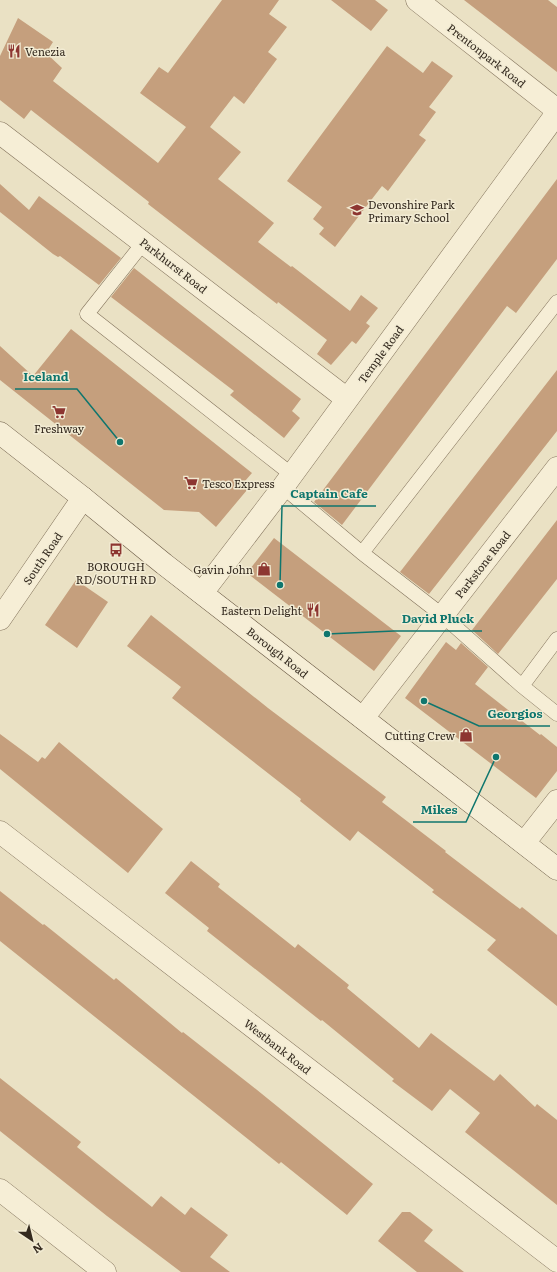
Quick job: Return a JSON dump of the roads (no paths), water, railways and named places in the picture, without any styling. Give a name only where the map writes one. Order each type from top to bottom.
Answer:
[{"type":"street","name":"Prentonpark Road","points":[[416,0],[557,112]]},
{"type":"street","name":"Temple Road","points":[[202,593],[287,481],[557,112]]},
{"type":"street","name":"Parkhurst Road","points":[[0,132],[347,399]]},
{"type":"street","name":"Borough Road","points":[[0,433],[202,593],[557,869]]},
{"type":"street","name":"Parkstone Road","points":[[363,718],[557,468]]},
{"type":"street","name":"South Road","points":[[0,619],[83,498]]},
{"type":"street","points":[[524,843],[557,800]]},
{"type":"street","name":"Westbank Road","points":[[0,832],[557,1261]]},
{"type":"street","points":[[0,1190],[105,1272]]},
{"type":"lane","points":[[144,242],[87,314],[287,481],[362,553],[442,615],[522,686],[557,714]]},
{"type":"lane","points":[[362,553],[557,302]]},
{"type":"lane","points":[[522,686],[557,639]]},
{"type":"place","name":"Venezia","points":[[14,51]]},
{"type":"place","name":"Devonshire Park Primary School","points":[[357,210]]},
{"type":"place","name":"Freshway","points":[[59,412]]},
{"type":"place","name":"Iceland","points":[[120,442]]},
{"type":"place","name":"Tesco Express","points":[[191,483]]},
{"type":"place","name":"BOROUGH RD/SOUTH RD","points":[[116,550]]},
{"type":"place","name":"Gavin John","points":[[264,569]]},
{"type":"place","name":"Captain Cafe","points":[[280,585]]},
{"type":"place","name":"Eastern Delight","points":[[313,610]]},
{"type":"place","name":"David Pluck","points":[[327,634]]},
{"type":"place","name":"Georgios","points":[[424,701]]},
{"type":"place","name":"Cutting Crew","points":[[466,735]]},
{"type":"place","name":"Mikes","points":[[496,757]]}]
